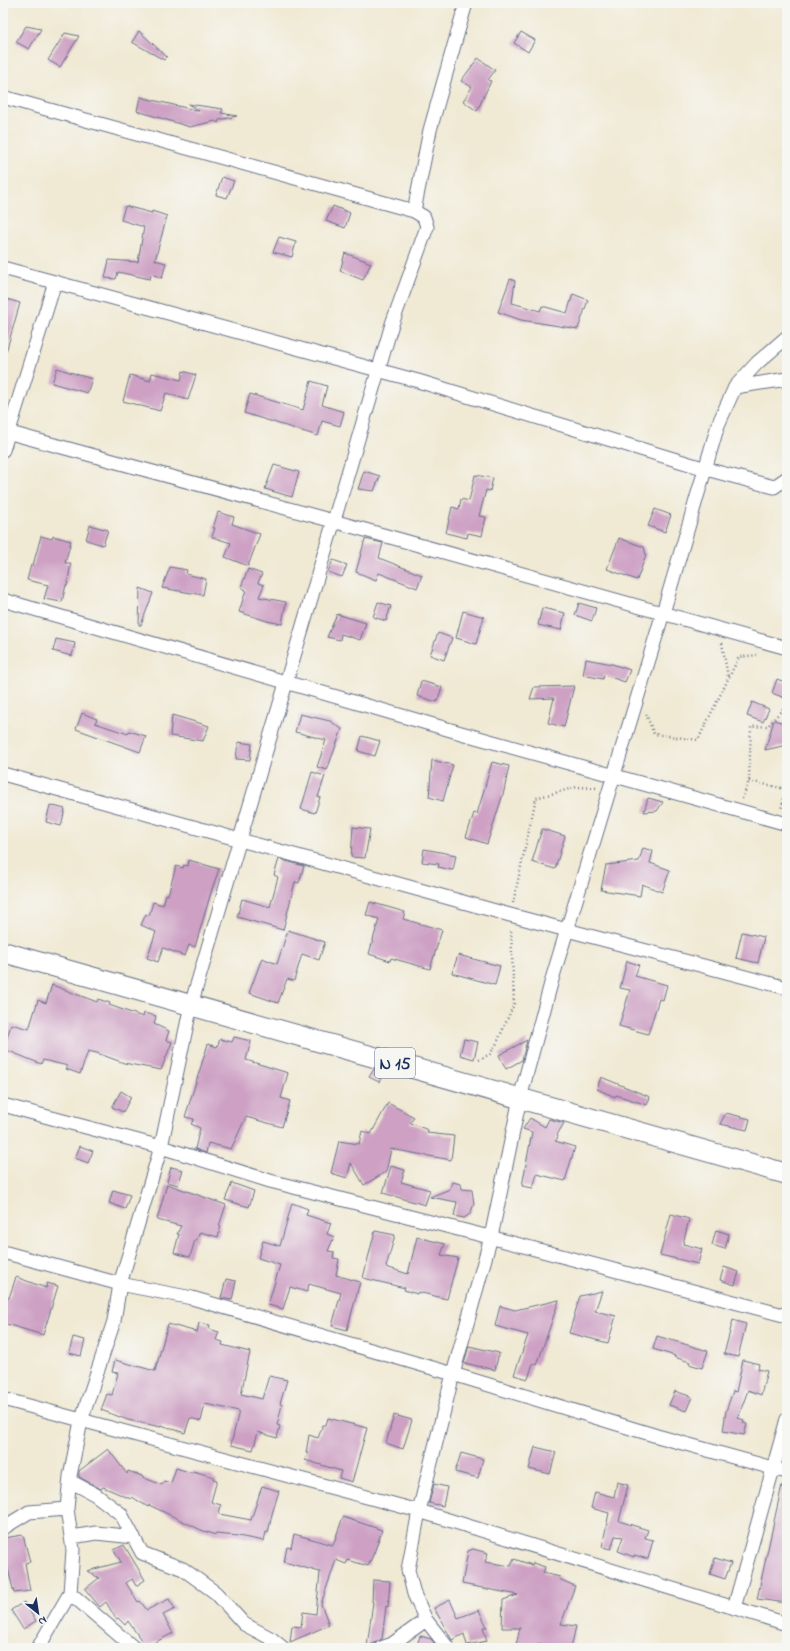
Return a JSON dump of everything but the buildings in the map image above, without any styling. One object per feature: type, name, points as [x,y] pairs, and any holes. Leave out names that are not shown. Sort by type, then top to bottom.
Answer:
[{"type":"main road","name":"N 15","points":[[3,952],[787,1174]]},
{"type":"street","points":[[414,211],[430,130],[466,3]]},
{"type":"street","points":[[3,97],[414,211],[424,217],[427,227],[392,324],[378,370],[191,1005],[161,1147],[120,1284],[114,1321],[81,1421],[70,1481],[68,1509],[73,1550],[70,1593],[38,1648]]},
{"type":"street","points":[[3,268],[378,370],[706,470],[774,487],[787,478]]},
{"type":"street","points":[[3,450],[5,431],[55,282]]},
{"type":"street","points":[[448,1648],[426,1620],[414,1594],[408,1570],[418,1511],[453,1374],[491,1237],[520,1098],[553,976],[664,613],[718,426],[735,387],[756,363],[787,337]]},
{"type":"street","points":[[735,387],[787,379]]},
{"type":"street","points":[[5,431],[334,521],[787,648]]},
{"type":"street","points":[[3,600],[286,682],[612,782],[737,810],[782,823]]},
{"type":"street","points":[[3,774],[510,915],[568,929],[787,988]]},
{"type":"street","points":[[3,1105],[161,1147],[270,1181],[491,1237],[787,1316]]},
{"type":"street","points":[[3,1252],[120,1284],[192,1298],[453,1374],[657,1436],[787,1472]]},
{"type":"street","points":[[3,1399],[418,1511],[787,1624]]},
{"type":"street","points":[[734,1608],[772,1468],[787,1419]]},
{"type":"street","points":[[70,1481],[96,1495],[121,1514],[142,1552],[183,1569],[216,1592],[244,1624],[283,1648]]},
{"type":"street","points":[[3,1528],[29,1512],[68,1509]]},
{"type":"street","points":[[72,1537],[96,1533],[134,1537]]},
{"type":"street","points":[[70,1593],[134,1648]]},
{"type":"street","points":[[382,1648],[392,1644],[426,1620]]},
{"type":"path","points":[[720,629],[728,678]]},
{"type":"path","points":[[645,711],[654,734],[698,740],[739,656],[760,654]]},
{"type":"path","points":[[737,810],[749,781],[751,727],[768,726],[787,704]]},
{"type":"path","points":[[782,823],[787,775]]},
{"type":"path","points":[[749,781],[786,789]]},
{"type":"path","points":[[480,1060],[490,1054],[496,1045],[514,1004],[510,915],[536,798],[577,786],[612,782]]}]
